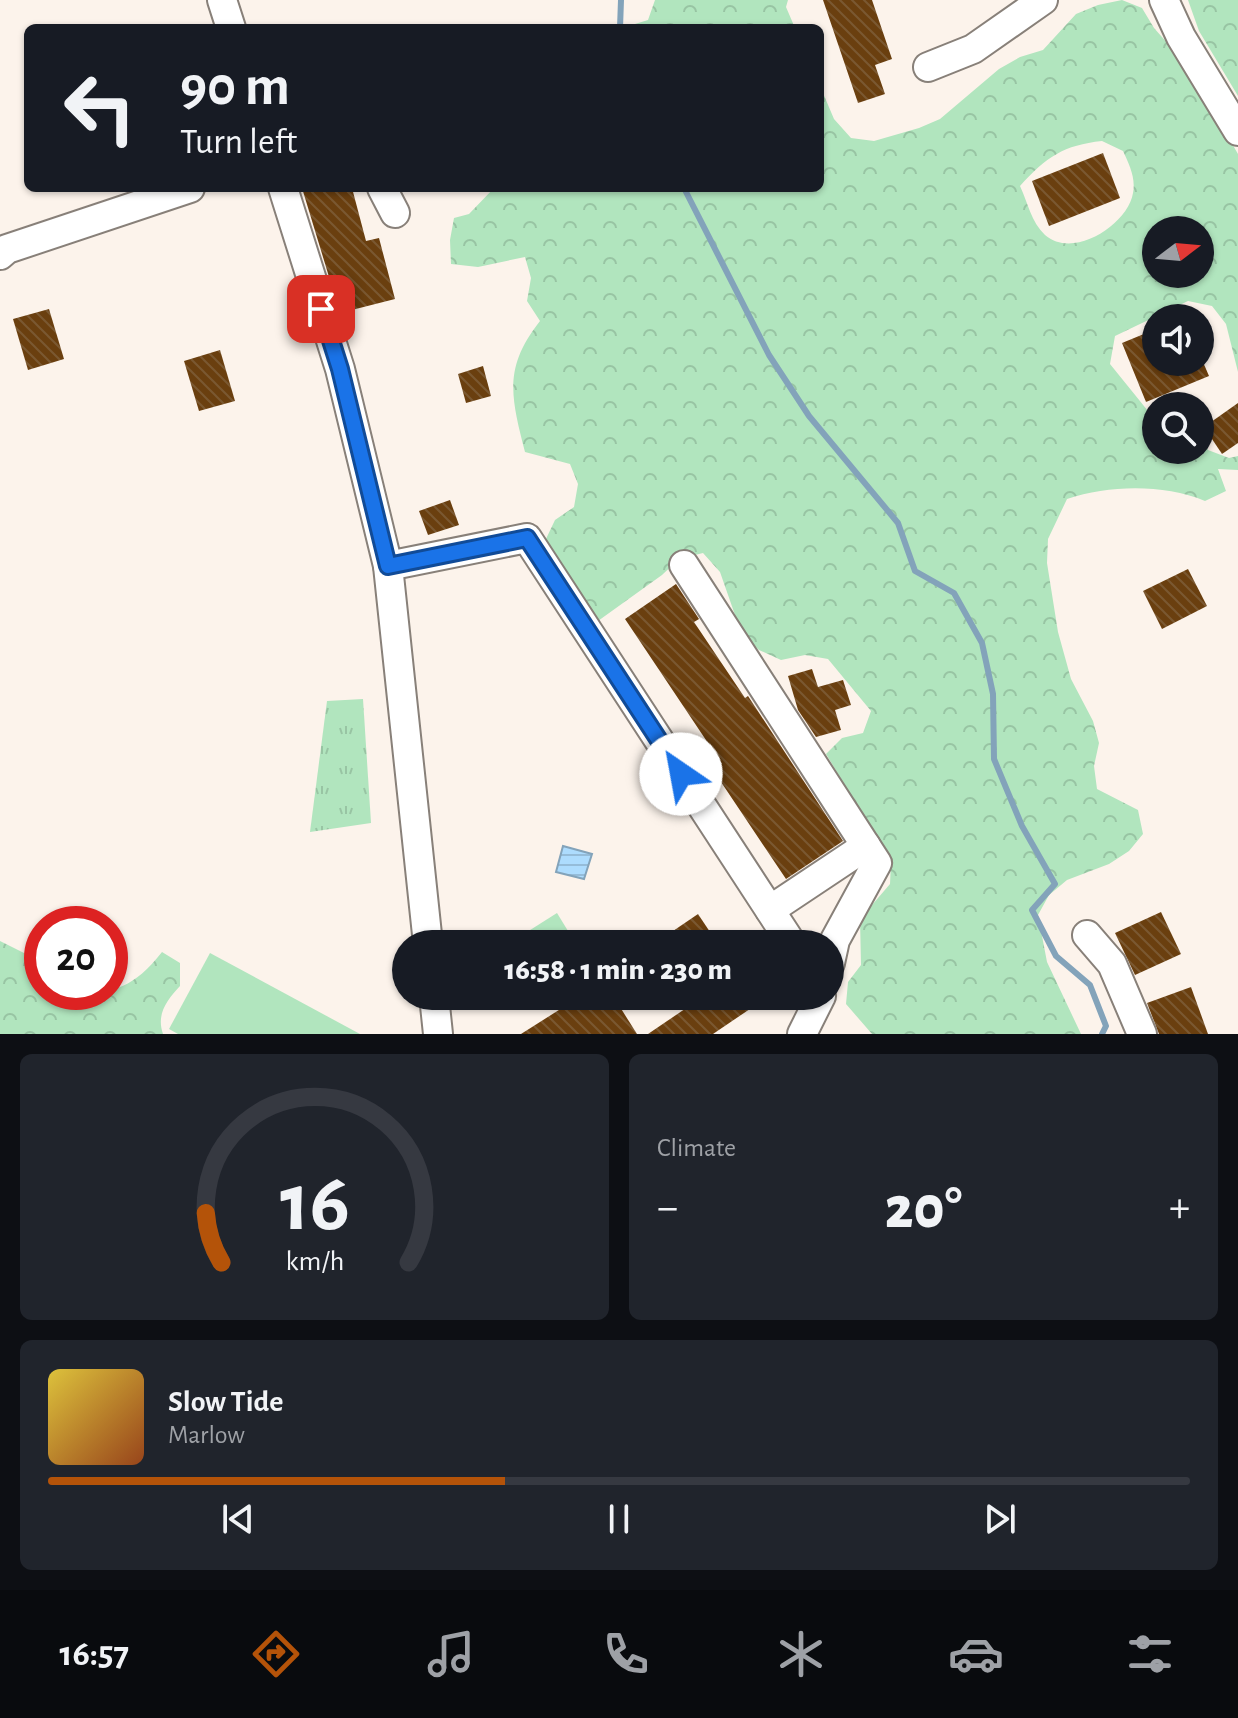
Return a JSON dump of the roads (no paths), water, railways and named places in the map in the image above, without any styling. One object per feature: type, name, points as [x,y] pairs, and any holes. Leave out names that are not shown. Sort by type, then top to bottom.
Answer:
[{"type":"lane","points":[[222,0],[230,24]]},
{"type":"lane","points":[[928,67],[973,49],[1043,0]]},
{"type":"lane","points":[[1164,0],[1181,37],[1238,131]]},
{"type":"lane","points":[[0,255],[7,249],[178,192]]},
{"type":"lane","points":[[284,192],[340,369],[388,566],[427,930]]},
{"type":"lane","points":[[384,192],[395,213]]},
{"type":"lane","points":[[388,566],[527,538],[783,930]]},
{"type":"lane","points":[[684,565],[877,863],[840,930]]},
{"type":"lane","points":[[770,910],[866,846]]},
{"type":"lane","points":[[1087,935],[1112,964],[1142,1034]]},
{"type":"lane","points":[[435,1010],[438,1034]]},
{"type":"lane","points":[[802,1034],[814,1010]]},
{"type":"water","points":[[563,846],[592,854],[584,879],[556,872]]},
{"type":"waterway","points":[[620,24],[621,0]]},
{"type":"waterway","points":[[686,192],[769,355],[809,416],[898,523],[915,571],[954,593],[982,643],[993,694],[994,759],[1022,826],[1055,884],[1032,910],[1056,956],[1090,985],[1106,1026],[1102,1034]]}]
